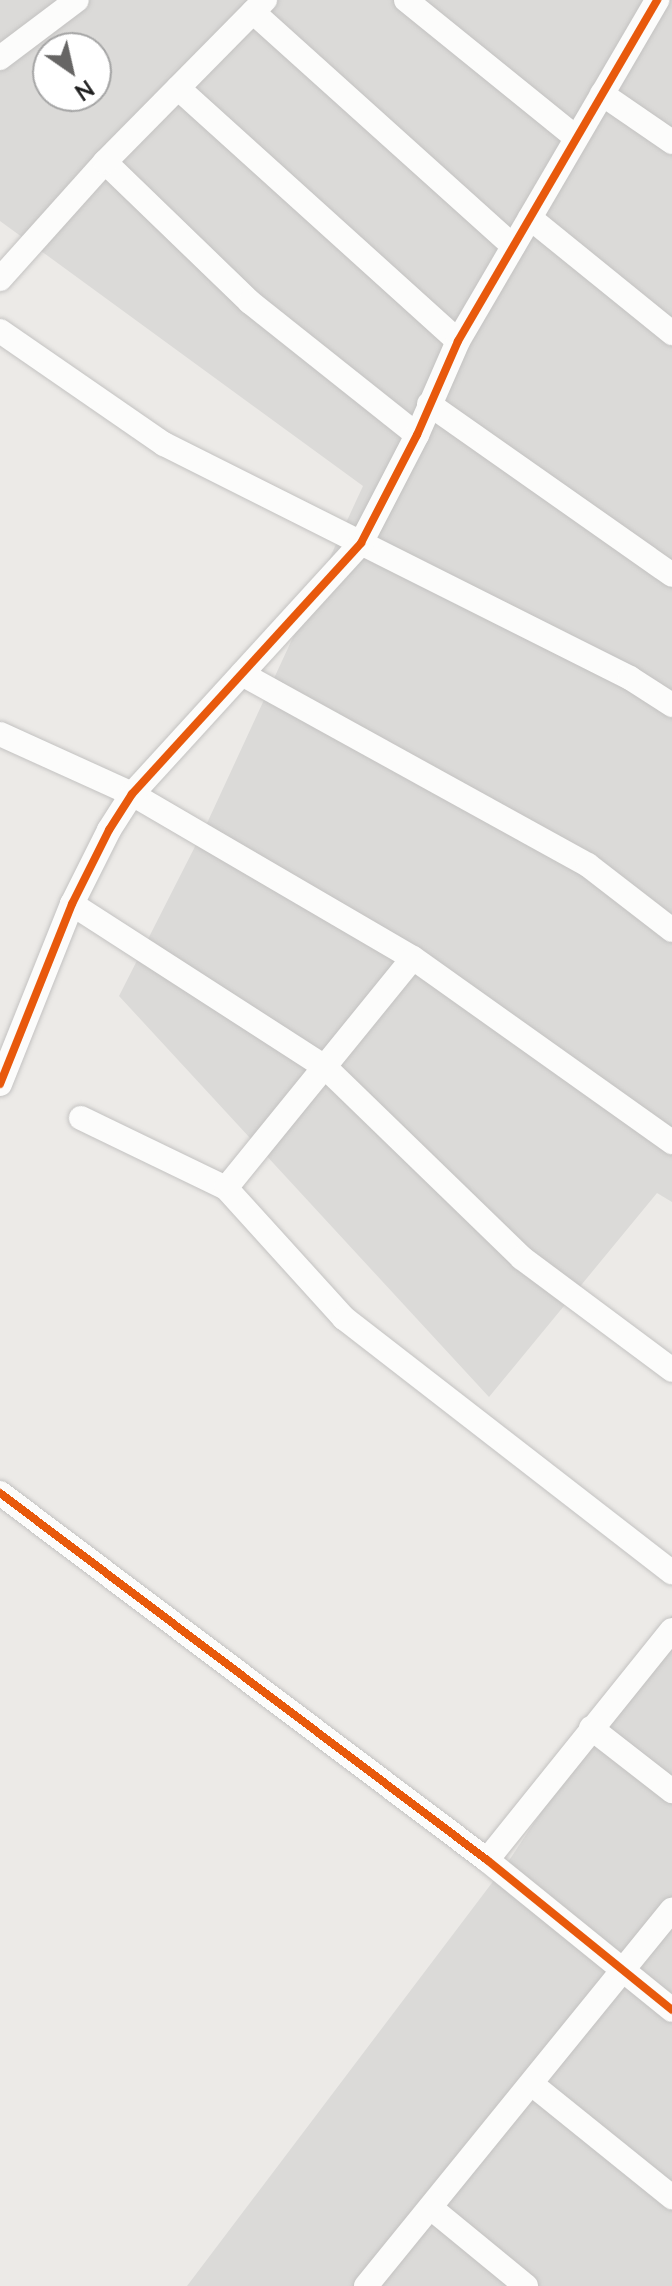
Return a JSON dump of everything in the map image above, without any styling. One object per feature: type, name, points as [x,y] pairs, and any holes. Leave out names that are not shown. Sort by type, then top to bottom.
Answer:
[{"type":"street","points":[[0,58],[77,0]]},
{"type":"street","points":[[406,0],[575,137]]},
{"type":"street","points":[[0,1084],[72,904],[132,794],[361,543],[417,435],[458,341],[657,0]]},
{"type":"street","points":[[0,279],[105,162],[259,6],[513,246]]},
{"type":"street","points":[[178,88],[458,341]]},
{"type":"street","points":[[602,94],[672,142]]},
{"type":"street","points":[[105,162],[250,302],[417,435]]},
{"type":"street","points":[[530,218],[672,333]]},
{"type":"street","points":[[0,331],[164,444],[630,678],[672,705]]},
{"type":"street","points":[[429,404],[672,575]]},
{"type":"street","points":[[242,674],[588,865],[672,930]]},
{"type":"street","points":[[0,734],[132,794],[413,958],[672,1142]]},
{"type":"street","points":[[72,904],[325,1067],[522,1258],[672,1370]]},
{"type":"street","points":[[226,1188],[413,958]]},
{"type":"street","points":[[81,1118],[226,1188],[344,1318],[672,1572]]},
{"type":"street","points":[[0,1493],[487,1860],[623,1975],[672,2010]]},
{"type":"street","points":[[487,1860],[672,1630]]},
{"type":"street","points":[[591,1728],[672,1791]]},
{"type":"street","points":[[366,2286],[623,1975],[672,1910]]},
{"type":"street","points":[[533,2085],[672,2197]]},
{"type":"street","points":[[431,2208],[526,2286]]},
{"type":"shaded area","points":[[0,0],[672,0],[672,1202],[657,1193],[489,1397],[119,996],[208,821],[363,486],[0,221]]},
{"type":"shaded area","points":[[672,1615],[672,2286],[187,2286],[510,1859]]},
{"type":"cycle path","points":[[0,1084],[72,904],[109,830],[132,794],[361,543],[417,435],[458,341],[657,0]]},
{"type":"cycle path","points":[[0,1493],[487,1860],[672,2010]]}]
